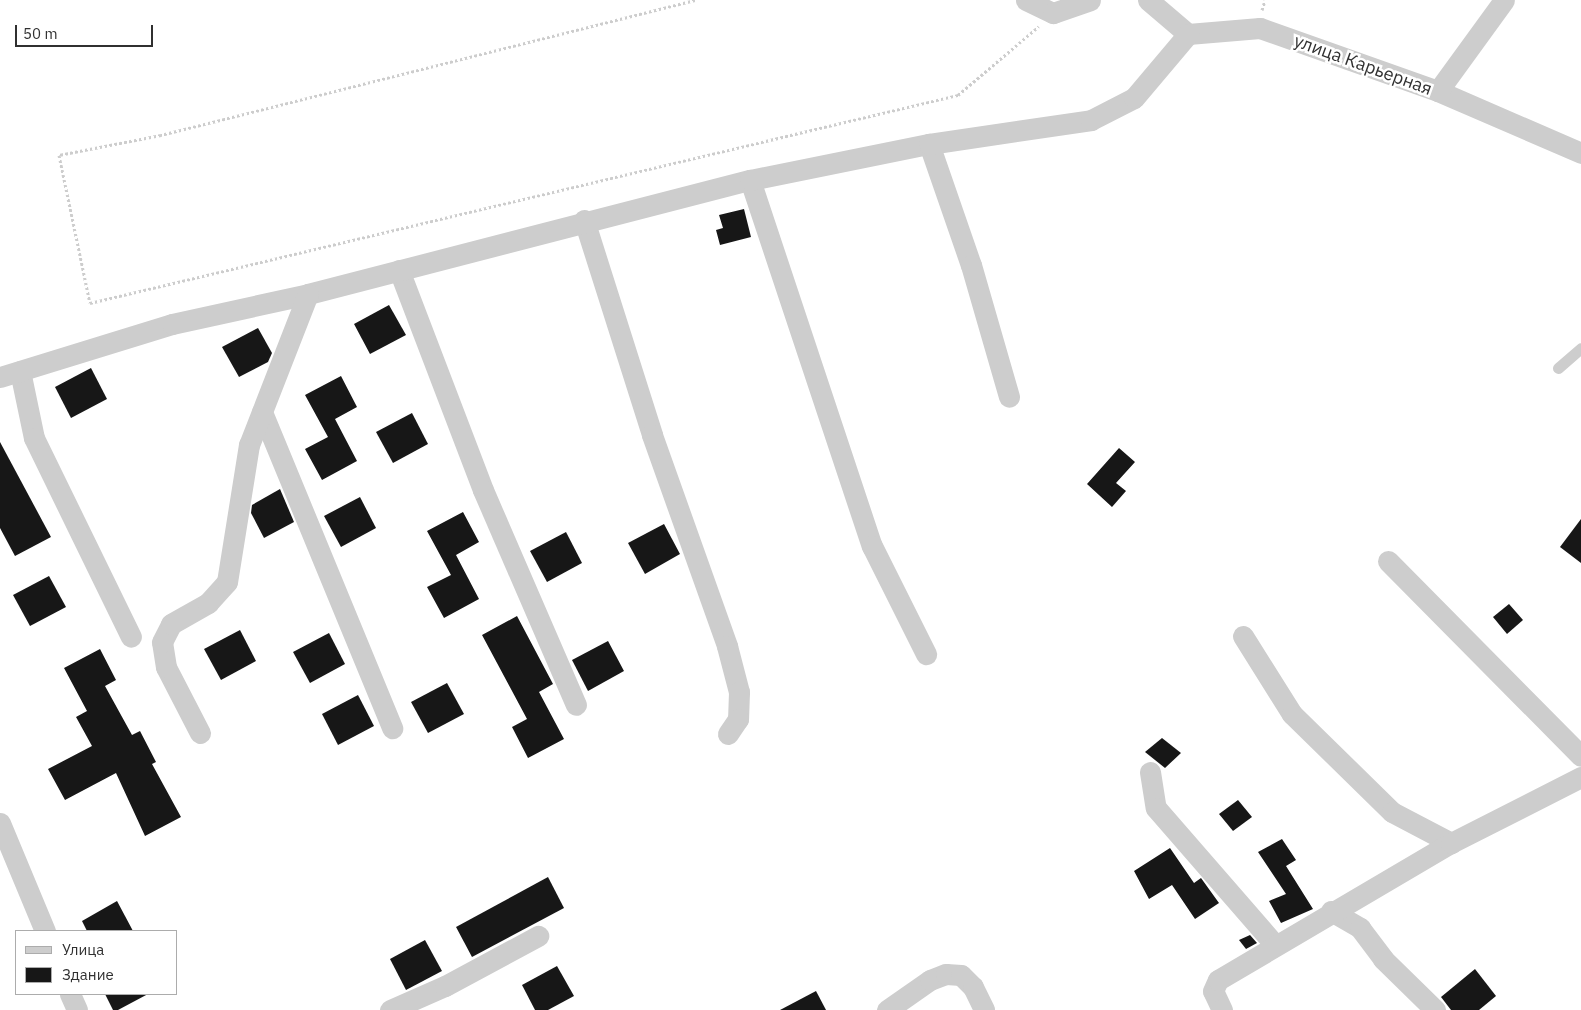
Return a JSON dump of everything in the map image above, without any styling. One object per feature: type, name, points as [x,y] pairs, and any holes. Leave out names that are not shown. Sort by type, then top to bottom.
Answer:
[{"type":"street","points":[[1026,0],[1052,13],[1088,0]]},
{"type":"street","points":[[0,376],[172,324],[308,294],[584,220],[750,180],[929,144],[1091,120],[1134,98],[1188,34],[1148,0]]},
{"type":"street","points":[[1438,91],[1504,0]]},
{"type":"street","name":"улица Карьерная","points":[[1188,34],[1260,28],[1438,91],[1581,153]]},
{"type":"street","points":[[929,144],[971,265],[1009,397]]},
{"type":"street","points":[[750,180],[872,546],[926,654]]},
{"type":"street","points":[[584,220],[652,435],[727,646],[740,692],[738,719],[728,734]]},
{"type":"street","points":[[399,270],[483,490],[576,705]]},
{"type":"street","points":[[200,733],[166,668],[162,642],[171,624],[208,603],[227,582],[249,445],[308,294]]},
{"type":"street","points":[[20,370],[34,438],[130,637]]},
{"type":"street","points":[[262,412],[392,728]]},
{"type":"street","points":[[1388,561],[1581,756]]},
{"type":"street","points":[[1243,636],[1292,714],[1392,812],[1451,843]]},
{"type":"street","points":[[1150,772],[1156,808],[1275,945]]},
{"type":"street","points":[[1222,1010],[1213,992],[1218,980],[1331,911],[1451,843],[1581,777]]},
{"type":"street","points":[[0,823],[45,930]]},
{"type":"street","points":[[1331,911],[1360,928],[1383,959],[1435,1010]]},
{"type":"street","points":[[390,1010],[445,986],[538,936]]},
{"type":"street","points":[[887,1010],[930,980],[946,974],[961,975],[973,988],[984,1010]]},
{"type":"street","points":[[70,995],[76,1010]]},
{"type":"lane","points":[[1558,368],[1581,348]]},
{"type":"path","points":[[695,0],[161,135],[59,155],[90,303],[958,95],[1052,13]]},
{"type":"building","points":[[744,209],[751,237],[720,245],[716,230],[723,228],[719,215]]},
{"type":"building","points":[[389,305],[406,335],[370,354],[354,324]]},
{"type":"building","points":[[258,328],[272,353],[268,362],[239,377],[222,347]]},
{"type":"building","points":[[91,368],[107,399],[71,418],[55,387]]},
{"type":"building","points":[[341,376],[357,407],[335,419],[357,461],[322,480],[305,449],[328,437],[305,395]]},
{"type":"building","points":[[412,413],[428,444],[393,463],[376,432]]},
{"type":"building","points":[[0,442],[51,537],[15,556],[0,528]]},
{"type":"building","points":[[1119,448],[1135,462],[1116,483],[1126,491],[1112,507],[1087,484]]},
{"type":"building","points":[[280,489],[294,522],[264,538],[251,513],[252,505]]},
{"type":"building","points":[[360,497],[376,528],[341,547],[324,516]]},
{"type":"building","points":[[463,512],[479,542],[456,555],[479,599],[444,618],[427,587],[451,575],[427,531]]},
{"type":"building","points":[[1581,519],[1581,563],[1560,547]]},
{"type":"building","points":[[664,524],[680,554],[645,574],[628,543]]},
{"type":"building","points":[[566,532],[582,563],[547,582],[530,551]]},
{"type":"building","points":[[49,576],[66,607],[30,626],[13,595]]},
{"type":"building","points":[[1509,604],[1523,620],[1507,634],[1493,617]]},
{"type":"building","points":[[517,616],[553,684],[539,692],[564,739],[528,758],[512,727],[527,719],[482,635]]},
{"type":"building","points":[[240,630],[256,661],[221,680],[204,649]]},
{"type":"building","points":[[329,633],[345,664],[310,683],[293,652]]},
{"type":"building","points":[[608,641],[624,671],[588,691],[572,660]]},
{"type":"building","points":[[100,649],[116,680],[105,686],[132,735],[140,731],[156,762],[152,764],[181,817],[145,836],[116,773],[65,800],[48,769],[92,746],[76,717],[87,711],[64,668]]},
{"type":"building","points":[[447,683],[464,714],[428,733],[411,702]]},
{"type":"building","points":[[358,695],[374,726],[338,745],[322,714]]},
{"type":"building","points":[[1162,738],[1181,753],[1165,768],[1145,752]]},
{"type":"building","points":[[1238,800],[1252,817],[1233,831],[1219,814]]},
{"type":"building","points":[[1282,839],[1296,860],[1286,866],[1313,909],[1281,923],[1269,901],[1286,894],[1258,852]]},
{"type":"building","points":[[1170,848],[1194,883],[1201,878],[1219,903],[1195,919],[1172,885],[1149,899],[1134,871]]},
{"type":"building","points":[[548,877],[564,908],[472,957],[456,927]]},
{"type":"building","points":[[117,901],[132,930],[86,930],[82,921]]},
{"type":"building","points":[[1250,935],[1257,943],[1246,949],[1239,940]]},
{"type":"building","points":[[425,940],[442,971],[406,990],[390,959]]},
{"type":"building","points":[[557,966],[574,996],[548,1010],[535,1010],[522,985]]},
{"type":"building","points":[[1475,969],[1496,996],[1479,1010],[1451,1010],[1441,997]]},
{"type":"building","points":[[816,991],[826,1010],[780,1010]]},
{"type":"building","points":[[106,995],[146,995],[118,1010],[113,1010]]}]
